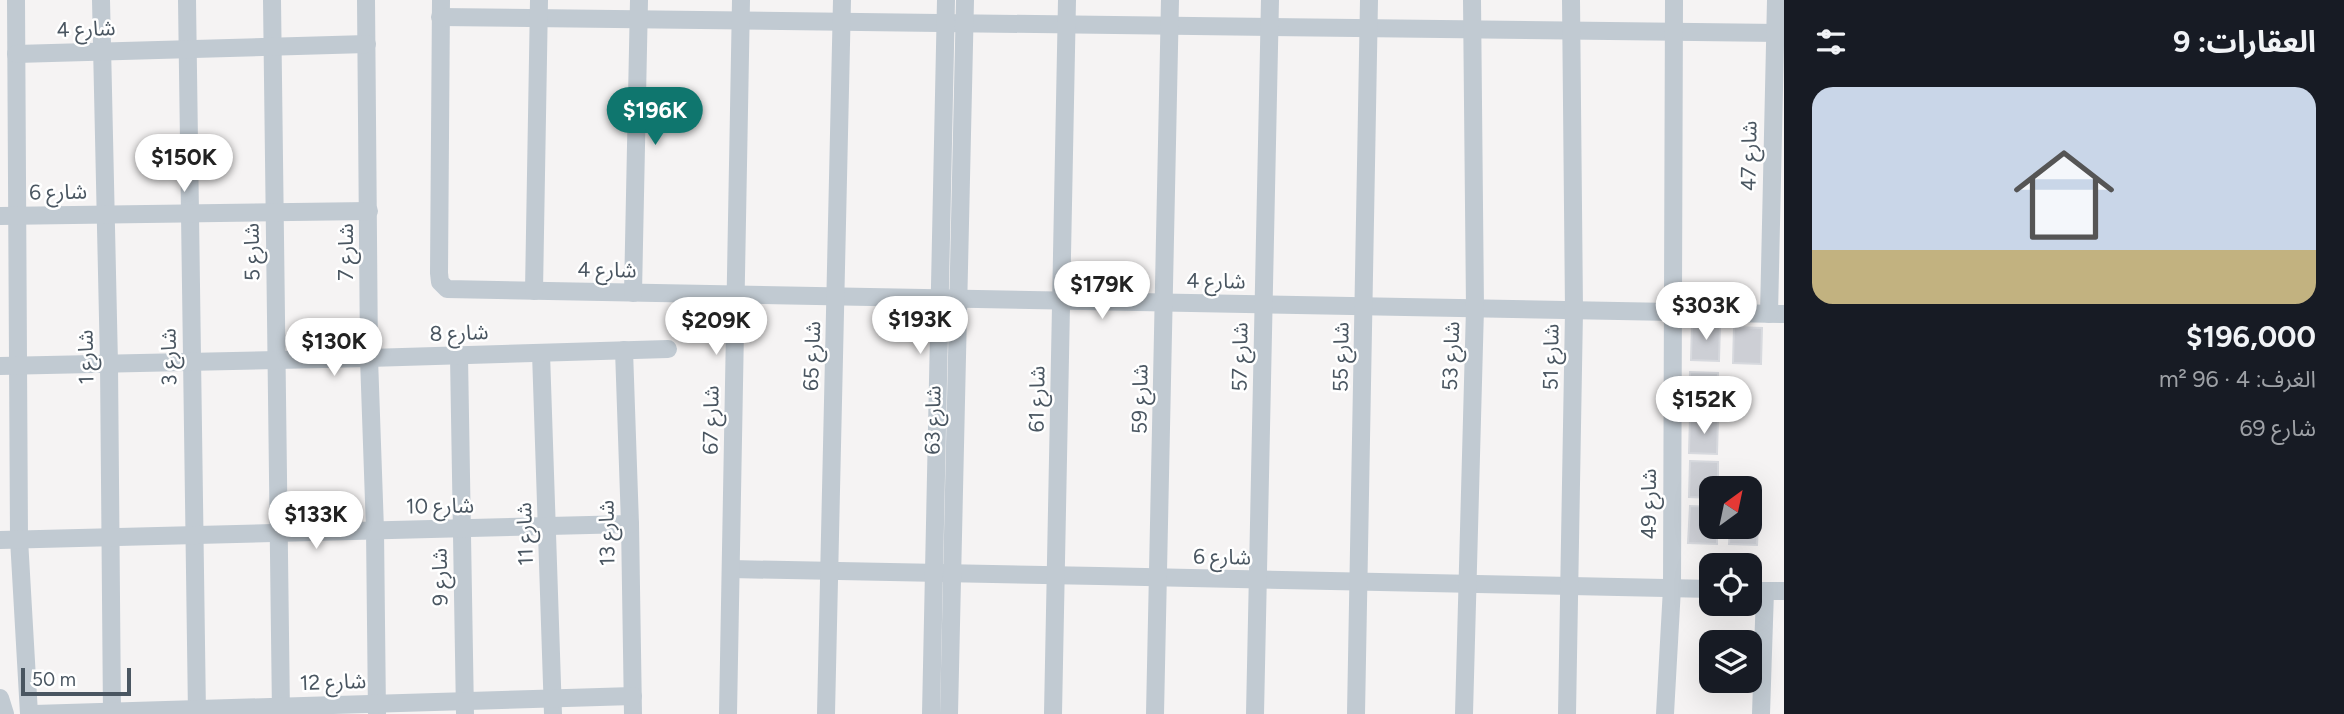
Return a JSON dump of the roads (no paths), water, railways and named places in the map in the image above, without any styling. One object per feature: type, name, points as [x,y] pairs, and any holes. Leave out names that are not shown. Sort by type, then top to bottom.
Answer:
[{"type":"street","points":[[16,0],[11,52],[9,216],[18,366],[19,539],[31,714]]},
{"type":"street","name":"شارع 1","points":[[101,0],[109,365],[112,713]]},
{"type":"street","name":"شارع 3","points":[[187,0],[197,712]]},
{"type":"street","name":"شارع 5","points":[[272,0],[281,710]]},
{"type":"street","name":"شارع 7","points":[[366,0],[369,358],[377,709]]},
{"type":"street","points":[[534,291],[539,0]]},
{"type":"street","points":[[633,293],[639,0]]},
{"type":"street","name":"شارع 67","points":[[728,714],[741,0]]},
{"type":"street","name":"شارع 65","points":[[826,714],[842,0]]},
{"type":"street","name":"شارع 63","points":[[946,0],[949,299]]},
{"type":"street","name":"شارع 63","points":[[931,714],[943,574],[949,299],[965,0]]},
{"type":"street","name":"شارع 61","points":[[1053,714],[1067,0]]},
{"type":"street","name":"شارع 59","points":[[1155,714],[1170,0]]},
{"type":"street","name":"شارع 57","points":[[1255,714],[1270,0]]},
{"type":"street","name":"شارع 55","points":[[1356,714],[1369,0]]},
{"type":"street","name":"شارع 53","points":[[1464,714],[1475,308],[1472,0]]},
{"type":"street","name":"شارع 51","points":[[1567,714],[1574,311],[1570,30],[1572,0]]},
{"type":"street","name":"شارع 49","points":[[1665,714],[1672,588],[1674,0]]},
{"type":"street","name":"شارع 47","points":[[1776,0],[1779,33],[1777,314]]},
{"type":"street","points":[[441,9],[539,19],[1779,33]]},
{"type":"street","name":"شارع 4","points":[[441,9],[440,282],[447,289],[1777,314]]},
{"type":"street","name":"شارع 4","points":[[11,52],[367,44]]},
{"type":"street","name":"شارع 6","points":[[9,216],[369,211]]},
{"type":"street","name":"شارع 8","points":[[0,366],[668,349]]},
{"type":"street","name":"شارع 13","points":[[624,350],[633,705]]},
{"type":"street","name":"شارع 11","points":[[541,353],[553,706]]},
{"type":"street","name":"شارع 9","points":[[459,356],[465,708]]},
{"type":"street","name":"شارع 10","points":[[0,540],[630,524]]},
{"type":"street","name":"شارع 6","points":[[732,569],[1699,589]]},
{"type":"street","name":"شارع 63","points":[[943,574],[949,714]]},
{"type":"street","points":[[1762,591],[1784,591]]},
{"type":"street","points":[[1759,616],[1761,714]]},
{"type":"street","points":[[0,698],[5,714]]},
{"type":"street","name":"شارع 12","points":[[31,714],[633,705]]}]
